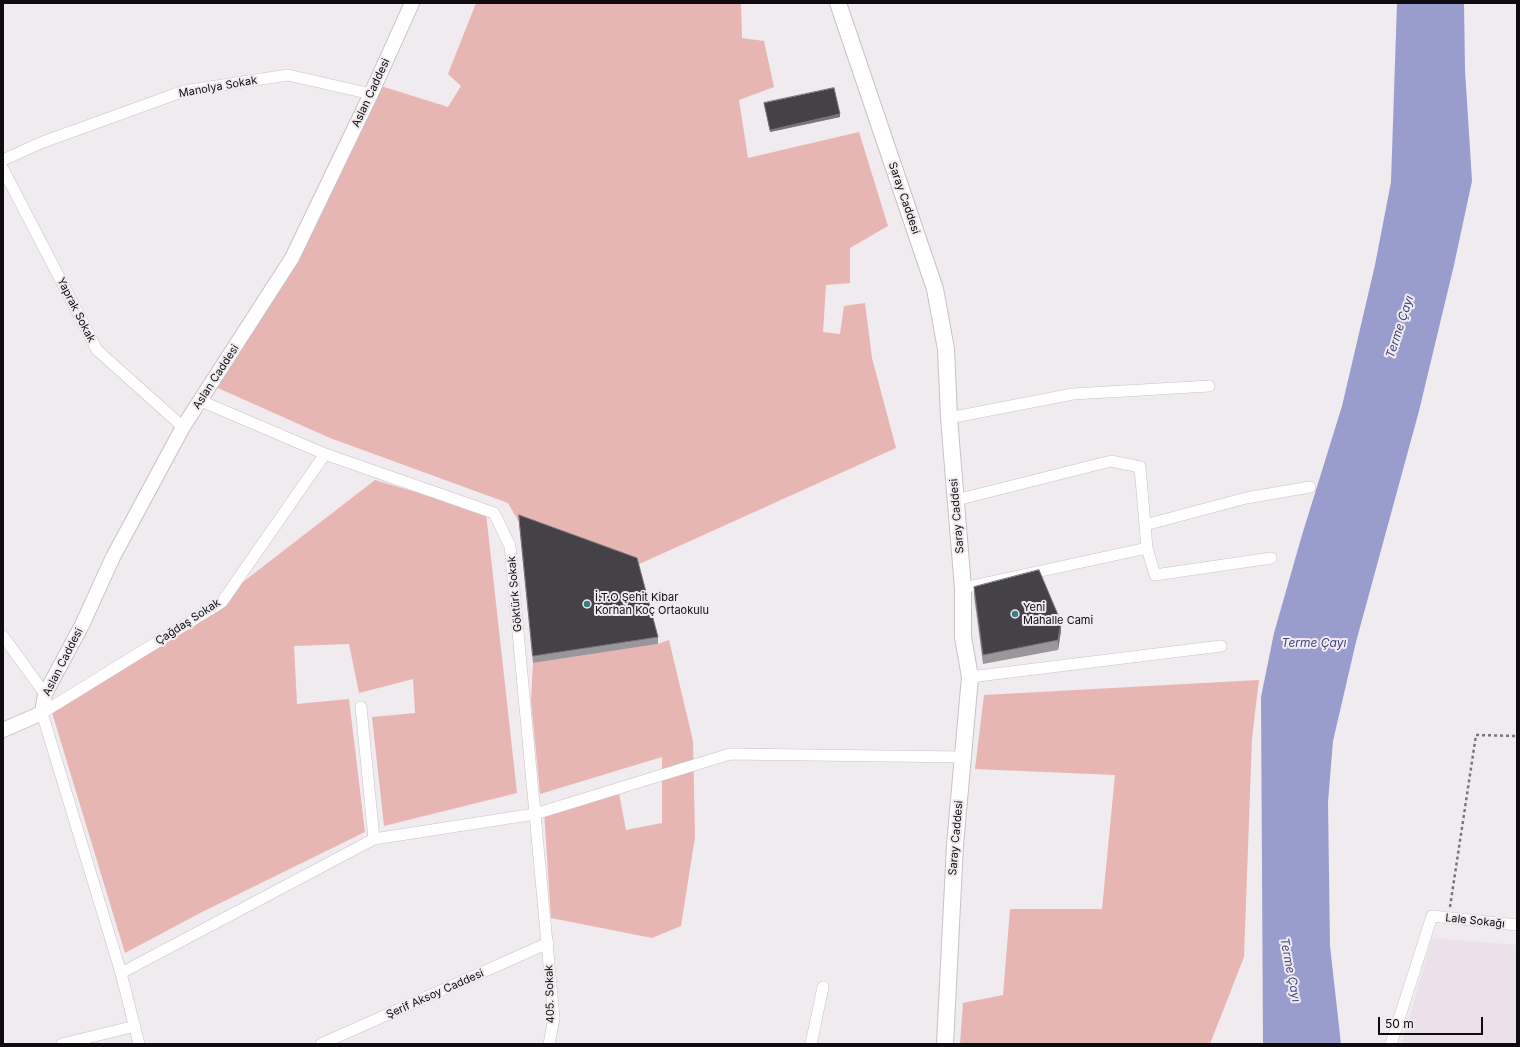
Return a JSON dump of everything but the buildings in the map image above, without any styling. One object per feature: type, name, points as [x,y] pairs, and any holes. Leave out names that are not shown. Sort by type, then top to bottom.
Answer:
[{"type":"main road","name":"Saray Caddesi","points":[[838,3],[935,289],[946,349],[949,418],[963,588],[963,638],[970,676],[955,845],[946,1044]]},
{"type":"street","name":"Aslan Caddesi","points":[[42,713],[45,694],[82,625],[113,557],[183,427],[292,258],[371,94],[412,3]]},
{"type":"street","name":"Manolya Sokak","points":[[3,160],[43,142],[184,91],[288,75],[371,94]]},
{"type":"street","name":"Yaprak Sokak","points":[[3,169],[97,350],[183,427]]},
{"type":"street","points":[[949,418],[1073,394],[1209,386]]},
{"type":"street","name":"Göktürk Sokak","points":[[201,401],[325,454],[494,513],[510,546],[548,943]]},
{"type":"street","name":"Çağdaş Sokak","points":[[42,713],[222,602],[325,454]]},
{"type":"street","points":[[956,500],[1112,462],[1140,467],[1147,548],[1155,575],[1271,558]]},
{"type":"street","points":[[1145,524],[1246,498],[1310,487]]},
{"type":"street","points":[[963,588],[1147,548]]},
{"type":"street","points":[[3,636],[45,694]]},
{"type":"street","points":[[970,676],[1221,646]]},
{"type":"street","points":[[361,707],[374,839]]},
{"type":"street","points":[[3,730],[42,713],[121,973],[140,1044]]},
{"type":"street","points":[[121,973],[374,839],[535,814],[730,754],[964,757]]},
{"type":"street","name":"Lale Sokağı","points":[[1391,1044],[1432,916],[1517,925]]},
{"type":"street","name":"Şerif Aksoy Caddesi","points":[[322,1044],[548,943]]},
{"type":"street","name":"405. Sokak","points":[[548,943],[554,1018],[549,1044]]},
{"type":"street","points":[[812,1044],[823,987]]},
{"type":"street","points":[[62,1044],[135,1026]]},
{"type":"path","points":[[1448,918],[1476,735],[1517,736]]},
{"type":"shaded area","points":[[476,3],[741,3],[742,38],[764,41],[774,87],[739,100],[748,158],[859,132],[888,226],[850,248],[850,283],[826,285],[823,332],[840,334],[844,306],[865,303],[872,358],[896,448],[637,565],[519,522],[508,503],[330,438],[211,385],[381,86],[448,107],[461,86],[448,74]]},
{"type":"shaded area","points":[[375,480],[486,513],[517,793],[384,826],[372,717],[415,713],[413,679],[359,693],[349,644],[294,646],[297,704],[349,699],[365,832],[200,913],[125,953],[50,706],[221,599]]},
{"type":"shaded area","points":[[669,640],[693,741],[695,837],[681,926],[652,938],[551,918],[544,811],[618,788],[626,830],[662,823],[662,757],[540,794],[531,700],[533,663],[658,644]]},
{"type":"shaded area","points":[[1259,680],[1252,738],[1244,957],[1210,1044],[960,1044],[963,1003],[1003,995],[1010,909],[1102,909],[1115,775],[975,769],[984,695]]},
{"type":"shaded area","points":[[1432,938],[1517,945],[1517,1044],[1402,1044]]},
{"type":"water","name":"Terme Çayı","points":[[1397,3],[1464,3],[1465,70],[1472,181],[1454,265],[1419,411],[1356,642],[1333,741],[1328,802],[1330,946],[1341,1044],[1263,1044],[1261,697],[1274,633],[1302,535],[1342,406],[1375,265],[1391,182]]},
{"type":"place","name":"İ.T.O Şehit Kibar Korhan Koç Ortaokulu","points":[[587,604]]},
{"type":"place","name":"Yeni Mahalle Cami","points":[[1015,614]]}]
